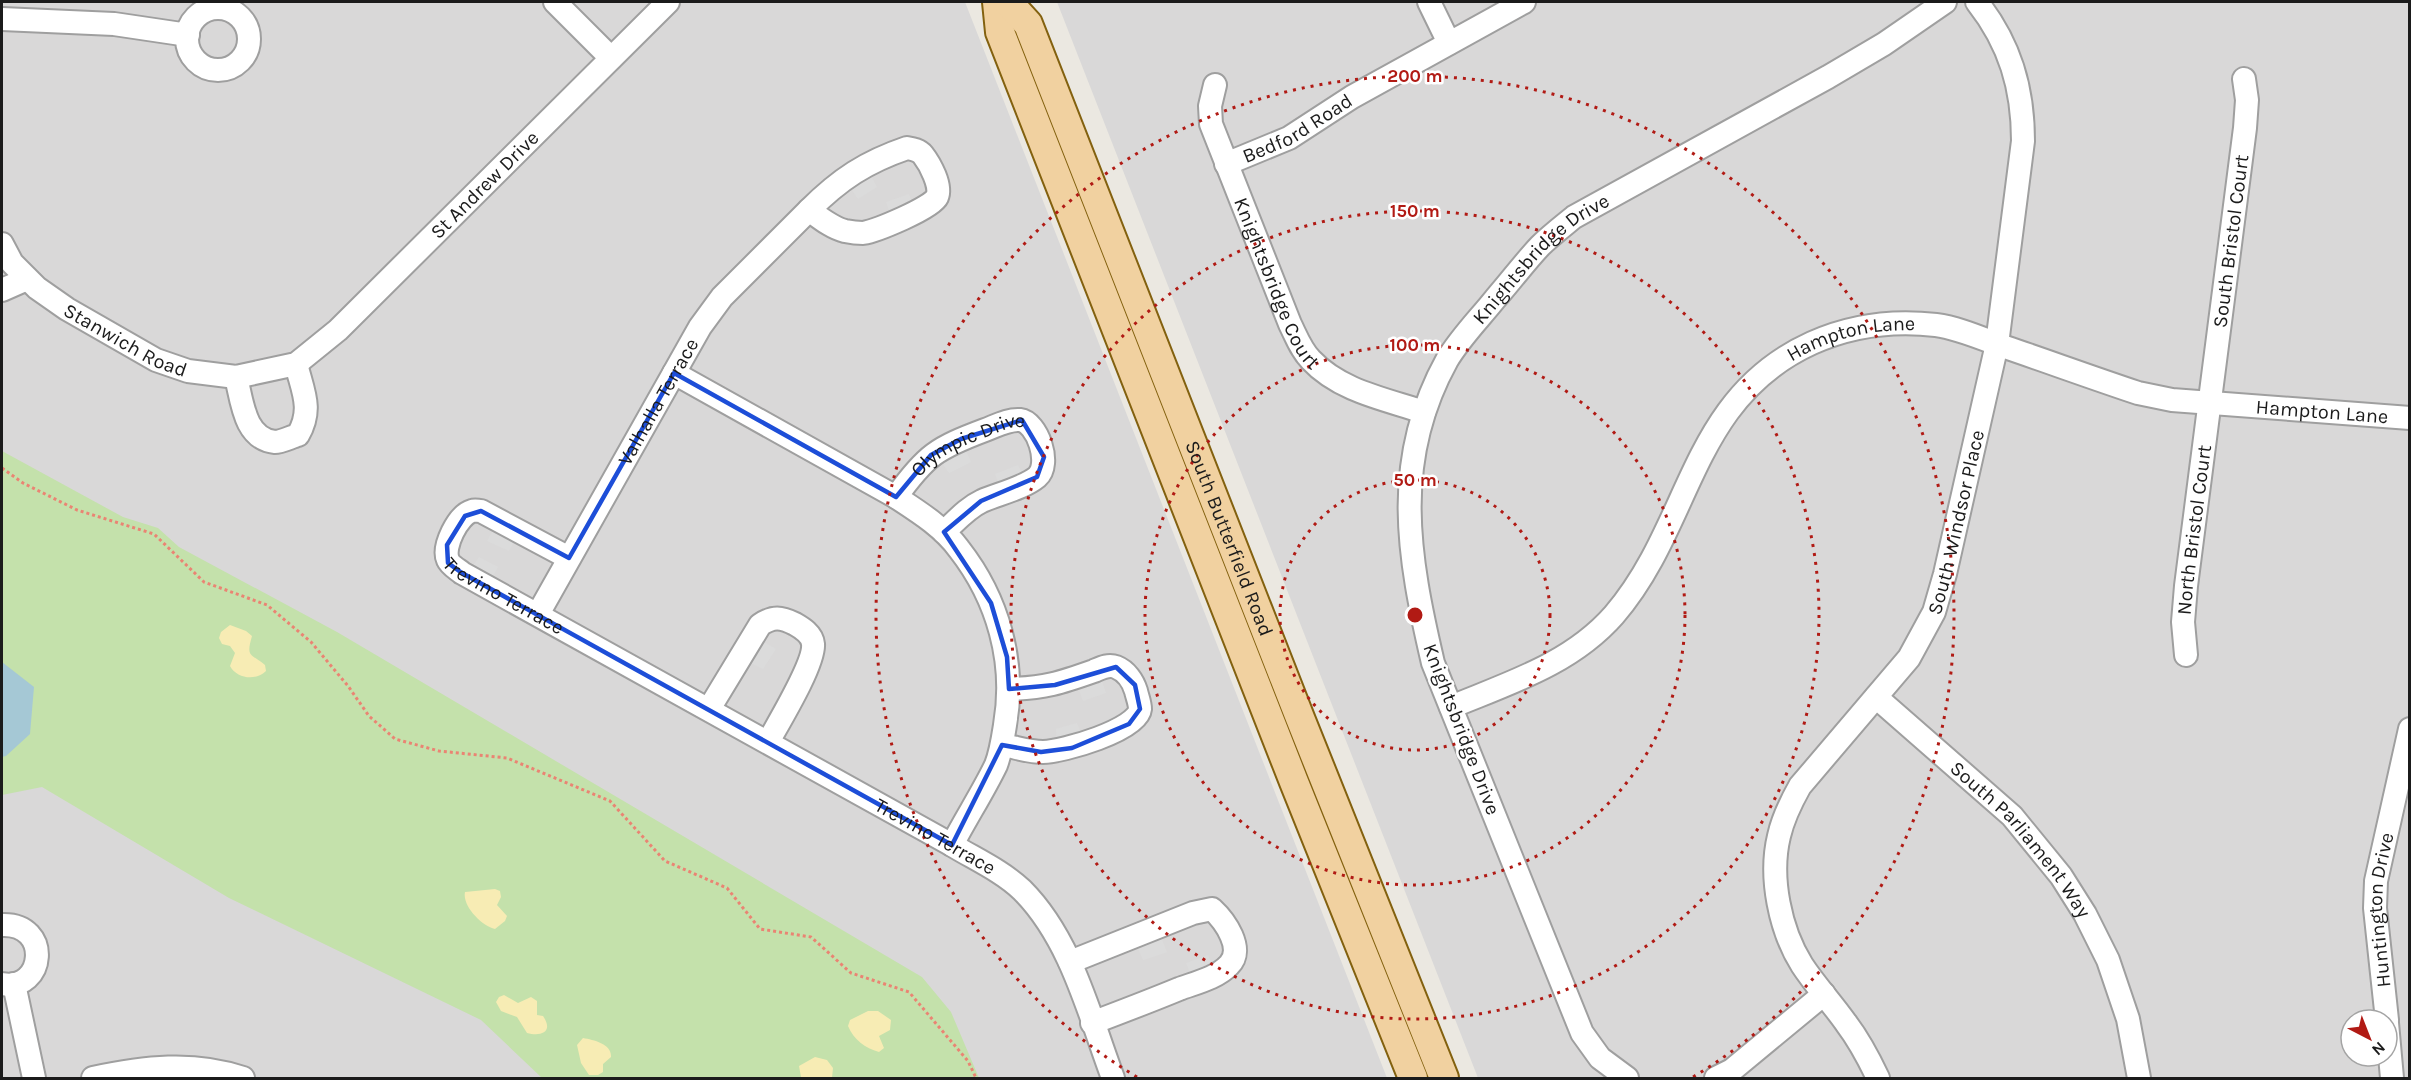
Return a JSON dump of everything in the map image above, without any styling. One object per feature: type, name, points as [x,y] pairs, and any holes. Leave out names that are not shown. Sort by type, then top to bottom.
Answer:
[{"type":"main road","name":"South Butterfield Road","points":[[997,2],[1000,32],[1294,782],[1413,1078]]},
{"type":"main road","name":"South Butterfield Road","points":[[1008,2],[1028,24],[1444,1078]]},
{"type":"street","points":[[555,2],[611,58]]},
{"type":"street","name":"St Andrew Drive","points":[[296,364],[338,330],[668,2]]},
{"type":"street","points":[[1429,2],[1449,43]]},
{"type":"street","name":"Bedford Road","points":[[1226,164],[1289,138],[1352,97],[1524,2]]},
{"type":"street","name":"Knightsbridge Drive","points":[[1627,1078],[1600,1058],[1582,1033],[1433,663],[1419,602],[1410,540],[1409,495],[1412,464],[1424,412],[1447,361],[1459,342],[1541,245],[1574,217],[1828,77],[1884,44],[1945,2]]},
{"type":"street","name":"South Windsor Place","points":[[1878,1078],[1848,1025],[1794,951],[1782,916],[1776,879],[1779,836],[1788,807],[1800,786],[1909,658],[1934,612],[1945,574],[1997,344],[2023,141],[2023,112],[2018,81],[2000,36],[1977,2]]},
{"type":"street","points":[[2,20],[114,24],[188,35]]},
{"type":"street","name":"South Bristol Court","points":[[2211,404],[2245,128],[2247,100],[2244,79]]},
{"type":"street","name":"Knightsbridge Court","points":[[1215,85],[1210,106],[1211,124],[1290,324],[1310,359],[1330,376],[1348,387],[1424,412]]},
{"type":"street","name":"Valhalla Terrace","points":[[538,614],[700,327],[722,297],[809,210],[831,188],[862,166],[907,148],[915,149],[923,155],[939,190],[938,197],[933,204],[897,221],[863,232],[844,231],[830,225],[809,210]]},
{"type":"street","name":"Stanwich Road","points":[[2,244],[12,263],[37,288],[67,309],[156,360],[188,371],[236,377],[296,364]]},
{"type":"street","points":[[2,290],[27,279]]},
{"type":"street","name":"Hampton Lane","points":[[1451,707],[1553,665],[1571,653],[1614,615],[1645,574],[1721,419],[1749,385],[1793,352],[1854,327],[1883,323],[1936,325],[2138,393],[2211,404],[2409,418]]},
{"type":"street","points":[[236,377],[247,421],[258,437],[276,442],[297,435],[306,420],[306,405],[296,364]]},
{"type":"street","name":"Olympic Drive","points":[[674,373],[923,514],[959,548],[983,584],[992,603],[1007,657],[1009,704],[1002,745],[996,764],[952,845]]},
{"type":"street","name":"North Bristol Court","points":[[2186,654],[2183,622],[2186,586],[2211,404]]},
{"type":"street","name":"Olympic Drive","points":[[896,497],[916,469],[931,455],[952,442],[1011,420],[1023,420],[1040,442],[1044,457],[1044,466],[1037,477],[981,501],[966,511],[944,532]]},
{"type":"street","name":"Trevino Terrace","points":[[569,558],[481,511],[472,511],[465,516],[454,530],[447,545],[446,554],[448,562],[462,573],[1000,873],[1020,889],[1044,915],[1057,935],[1070,962],[1113,1078]]},
{"type":"street","points":[[709,709],[760,625],[768,620],[779,618],[803,628],[811,638],[813,657],[768,742]]},
{"type":"street","points":[[1002,745],[1041,752],[1072,748],[1129,724],[1140,709],[1135,686],[1129,676],[1116,667],[1107,666],[1054,685],[1009,689]]},
{"type":"street","name":"South Parliament Way","points":[[1876,697],[2012,816],[2061,876],[2085,914],[2108,960],[2125,1011],[2139,1078]]},
{"type":"street","name":"Huntington Drive","points":[[2386,1008],[2376,908],[2376,881],[2409,729]]},
{"type":"street","points":[[1070,962],[1193,913],[1212,909],[1223,920],[1234,944],[1235,953],[1230,965],[1210,977],[1092,1023]]},
{"type":"street","points":[[2,925],[22,928],[35,942],[38,952],[33,971],[26,979],[8,984],[34,1078]]},
{"type":"street","points":[[1716,1078],[1732,1070],[1824,994]]},
{"type":"street","points":[[93,1078],[146,1068],[199,1068],[243,1078]]},
{"type":"path","points":[[2,468],[22,483],[77,510],[154,534],[204,582],[267,605],[311,642],[348,686],[369,716],[395,739],[439,751],[507,758],[610,801],[665,861],[727,888],[760,929],[811,937],[851,973],[909,992],[968,1061],[976,1078]]},
{"type":"highlighted area","points":[[674,373],[896,497],[931,455],[961,439],[1022,420],[1044,457],[1037,477],[981,501],[944,532],[991,603],[1007,657],[1009,689],[1055,685],[1116,667],[1135,685],[1140,709],[1129,724],[1072,748],[1041,752],[1002,745],[952,845],[462,573],[448,563],[447,545],[465,516],[481,511],[569,558]]},
{"type":"shaded area","points":[[2,2],[965,2],[1387,1078],[2,1078]]},
{"type":"shaded area","points":[[1057,2],[2409,2],[2409,1078],[1478,1078]]},
{"type":"shaded area","points":[[865,165],[877,187],[858,199],[844,179]]},
{"type":"shaded area","points":[[909,194],[915,212],[893,222],[886,202]]},
{"type":"shaded area","points":[[961,439],[971,462],[949,473],[935,453]]},
{"type":"shaded area","points":[[1018,465],[1026,482],[1002,493],[995,474]]},
{"type":"shaded area","points":[[499,520],[520,531],[509,551],[487,541]]},
{"type":"shaded area","points":[[479,557],[498,567],[487,587],[467,575]]},
{"type":"shaded area","points":[[753,636],[776,649],[763,669],[740,658]]},
{"type":"shaded area","points":[[1098,669],[1106,693],[1083,701],[1074,678]]},
{"type":"shaded area","points":[[1077,723],[1085,743],[1057,751],[1056,729]]},
{"type":"shaded area","points":[[1157,927],[1167,952],[1143,960],[1133,937]]},
{"type":"shaded area","points":[[1208,955],[1216,974],[1194,983],[1186,963]]},
{"type":"green space","points":[[2,451],[123,517],[158,528],[179,547],[337,632],[922,977],[951,1012],[979,1078],[542,1078],[481,1020],[229,898],[42,787],[2,795]]},
{"type":"sand","points":[[230,625],[252,636],[249,648],[251,654],[265,665],[266,671],[262,674],[252,677],[242,676],[230,666],[235,653],[230,646],[222,644],[219,638],[221,632]]},
{"type":"sand","points":[[495,889],[500,891],[501,897],[497,905],[507,916],[505,921],[495,929],[484,924],[474,915],[467,903],[465,892]]},
{"type":"sand","points":[[504,995],[518,1003],[531,997],[537,1001],[537,1015],[543,1016],[546,1021],[547,1026],[544,1032],[541,1034],[527,1033],[517,1017],[501,1011],[496,1002]]},
{"type":"sand","points":[[868,1011],[878,1011],[891,1020],[890,1030],[879,1036],[884,1048],[879,1052],[860,1043],[848,1026],[850,1020]]},
{"type":"sand","points":[[583,1038],[602,1043],[611,1053],[611,1057],[603,1064],[603,1072],[598,1075],[589,1075],[581,1063],[577,1045]]},
{"type":"sand","points":[[815,1057],[827,1060],[833,1068],[832,1078],[801,1077],[799,1066]]},
{"type":"water","points":[[2,662],[34,687],[30,734],[2,757]]}]
